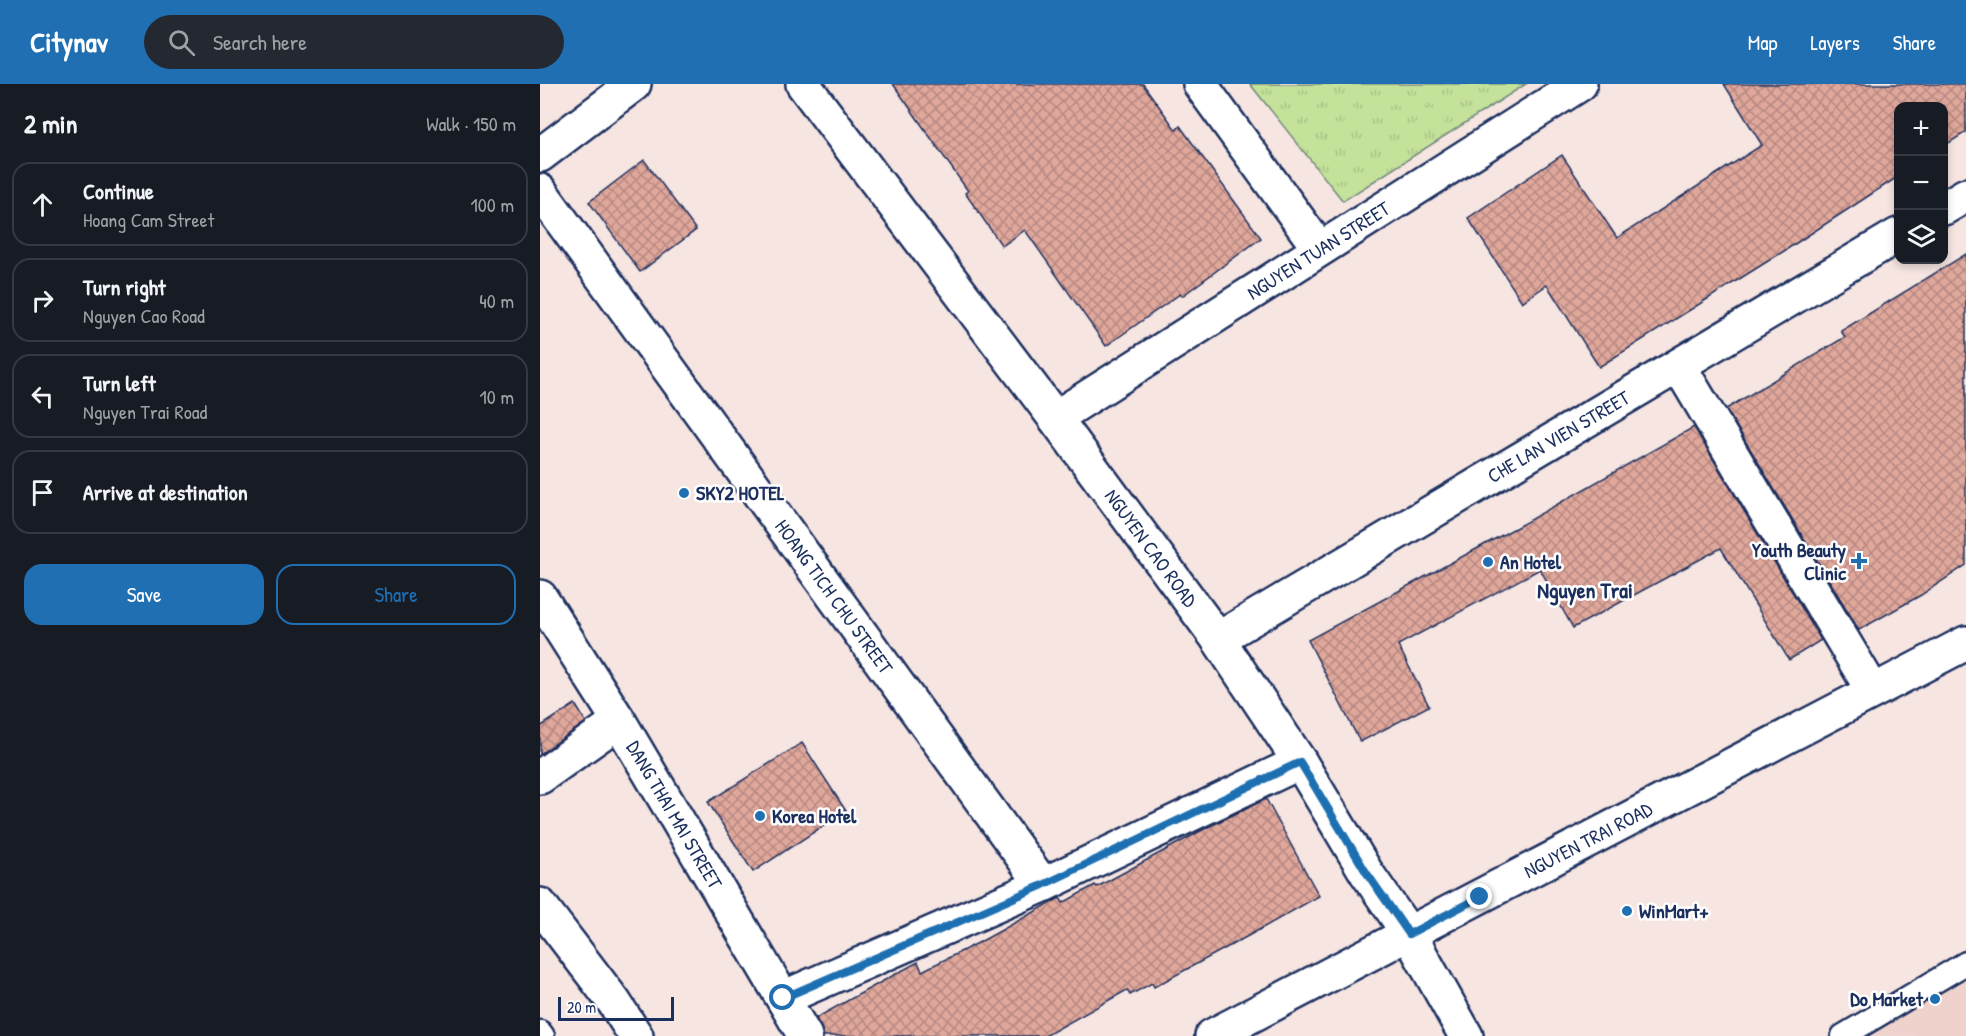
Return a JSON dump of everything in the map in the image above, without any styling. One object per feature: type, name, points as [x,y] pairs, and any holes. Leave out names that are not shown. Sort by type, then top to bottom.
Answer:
[{"type":"street","points":[[540,155],[634,84]]},
{"type":"street","name":"NGUYEN CAO ROAD","points":[[802,84],[1055,418],[1218,639],[1300,762],[1366,872],[1409,934],[1466,1036]]},
{"type":"street","points":[[1200,84],[1319,248]]},
{"type":"street","name":"NGUYEN TUAN STREET","points":[[1055,418],[1580,84]]},
{"type":"street","name":"HOANG TICH CHU STREET","points":[[540,190],[1043,885]]},
{"type":"street","points":[[1948,206],[1966,195]]},
{"type":"street","name":"CHE LAN VIEN STREET","points":[[1218,639],[1894,238]]},
{"type":"street","points":[[1679,366],[1873,692]]},
{"type":"street","name":"DANG THAI MAI STREET","points":[[540,597],[619,721],[805,1036]]},
{"type":"street","name":"NGUYEN TRAI ROAD","points":[[1212,1036],[1966,643]]},
{"type":"street","points":[[540,777],[619,721]]},
{"type":"street","points":[[783,998],[1043,885],[1300,762]]},
{"type":"street","points":[[546,925],[614,1002],[636,1036]]},
{"type":"lane","points":[[1843,1036],[1966,963]]},
{"type":"lane","points":[[540,1032],[543,1036]]},
{"type":"shaded area","name":"Do Market","points":[[1966,962],[1966,1036],[1843,1036]]},
{"type":"green space","points":[[1250,84],[1526,84],[1343,201]]},
{"type":"building","points":[[893,84],[1143,84],[1176,130],[1180,126],[1261,238],[1182,296],[1180,294],[1106,346],[1025,230],[1002,246],[965,193],[968,191]]},
{"type":"building","points":[[1724,84],[1966,84],[1966,132],[1948,143],[1948,102],[1894,102],[1894,179],[1599,367],[1547,285],[1522,302],[1468,218],[1562,155],[1617,238],[1762,145]]},
{"type":"building","points":[[644,160],[696,230],[640,272],[589,202]]},
{"type":"building","points":[[1966,254],[1966,565],[1921,595],[1859,630],[1726,409],[1845,337],[1841,331]]},
{"type":"building","points":[[1694,427],[1821,640],[1789,660],[1721,548],[1573,628],[1540,569],[1398,645],[1429,706],[1360,742],[1308,640],[1517,527]]},
{"type":"building","points":[[575,704],[586,722],[540,754],[540,727]]},
{"type":"building","points":[[802,743],[846,811],[753,872],[708,802]]},
{"type":"building","points":[[1266,799],[1319,896],[1154,987],[1152,983],[1130,995],[1127,990],[1045,1036],[824,1036],[816,1018],[918,962],[922,971],[1060,898],[1063,903],[1095,885],[1097,887],[1208,827]]},
{"type":"place","name":"SKY2 HOTEL","points":[[684,493]]},
{"type":"place","name":"Youth Beauty Clinic","points":[[1859,561]]},
{"type":"place","name":"An Hotel","points":[[1488,562]]},
{"type":"place","name":"Korea Hotel","points":[[760,816]]},
{"type":"place","name":"WinMart+","points":[[1627,911]]},
{"type":"place","name":"Do Market","points":[[1935,999]]},
{"type":"district","name":"Nguyen Trai","points":[[1585,590]]},
{"type":"route","points":[[783,998],[1043,885],[1300,762],[1366,872],[1409,934],[1480,897]]}]
